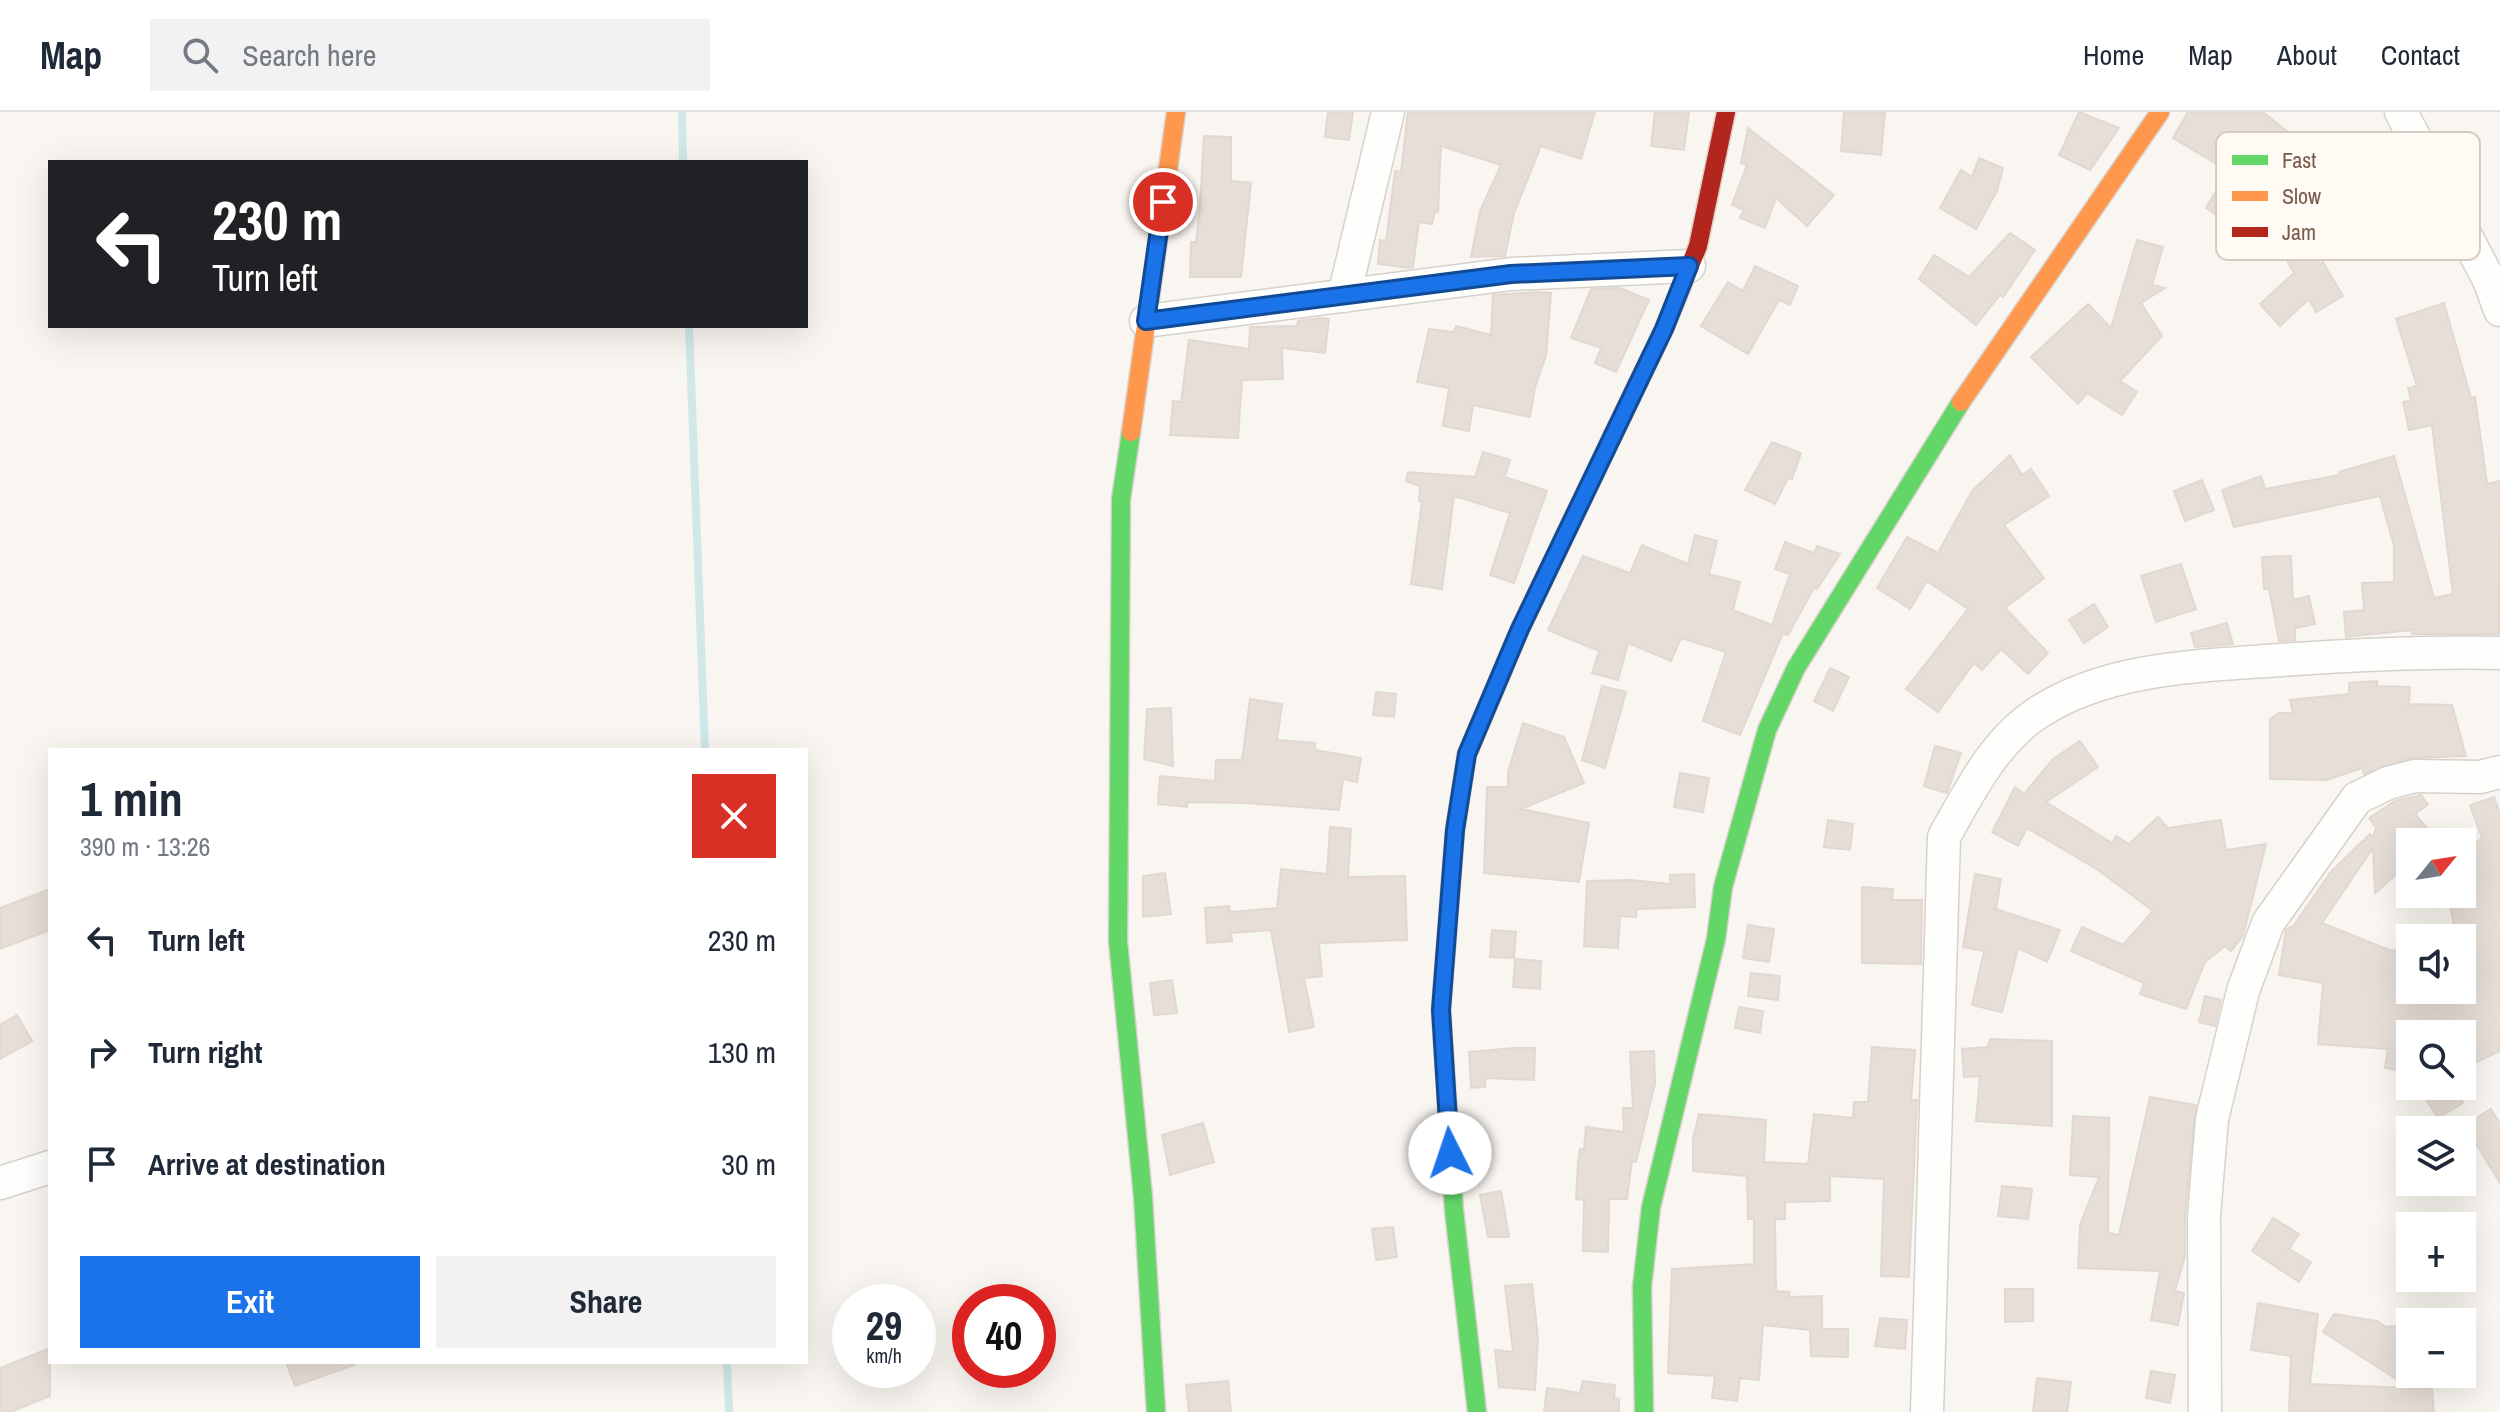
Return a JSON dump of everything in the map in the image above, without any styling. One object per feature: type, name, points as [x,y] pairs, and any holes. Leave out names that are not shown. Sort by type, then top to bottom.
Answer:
[{"type":"street","points":[[1156,1412],[1143,1197],[1118,941],[1121,499],[1176,112]]},
{"type":"street","points":[[1344,296],[1388,112]]},
{"type":"street","points":[[1477,1412],[1454,1210],[1441,1010],[1455,830],[1467,754],[1520,629],[1664,329],[1698,246],[1726,112]]},
{"type":"street","points":[[1644,1412],[1642,1287],[1651,1207],[1716,939],[1723,887],[1767,730],[1796,668],[1863,564],[1927,452],[2160,112]]},
{"type":"street","points":[[2401,112],[2411,132]]},
{"type":"street","points":[[2479,260],[2500,310]]},
{"type":"street","points":[[1146,321],[1511,274],[1689,266]]},
{"type":"street","points":[[1927,1412],[1944,837],[1993,757],[2038,712],[2086,689],[2148,672],[2409,651],[2500,653]]},
{"type":"street","points":[[2205,1412],[2204,1216],[2212,1119],[2243,991],[2268,923],[2357,798],[2388,783],[2415,776],[2480,777],[2500,772]]},
{"type":"street","points":[[0,1183],[48,1168]]},
{"type":"building","points":[[1328,112],[1353,112],[1349,140],[1325,137]]},
{"type":"building","points":[[1408,112],[1595,112],[1581,159],[1541,146],[1514,213],[1505,256],[1471,257],[1480,211],[1501,165],[1441,146],[1438,212],[1435,211],[1432,224],[1419,222],[1413,267],[1409,268],[1378,264],[1380,240],[1386,241],[1395,171],[1401,172]]},
{"type":"building","points":[[1655,112],[1689,112],[1684,150],[1651,146]]},
{"type":"building","points":[[1844,112],[1885,112],[1881,155],[1841,151]]},
{"type":"building","points":[[2079,112],[2119,128],[2090,170],[2059,155]]},
{"type":"building","points":[[2188,112],[2263,112],[2288,132],[2216,132],[2216,164],[2173,138]]},
{"type":"building","points":[[1748,128],[1834,195],[1807,226],[1776,198],[1765,228],[1740,218],[1744,210],[1732,205],[1747,165],[1741,163]]},
{"type":"building","points":[[1204,136],[1231,137],[1231,181],[1251,183],[1241,277],[1190,277],[1191,242],[1196,242],[1200,206]]},
{"type":"building","points":[[1979,158],[2003,168],[1997,191],[1976,229],[1940,208],[1961,170],[1972,177]]},
{"type":"building","points":[[2216,191],[2216,214],[2206,208]]},
{"type":"building","points":[[2010,233],[2035,250],[2003,297],[2000,295],[1976,325],[1919,279],[1934,255],[1969,277]]},
{"type":"building","points":[[2137,240],[2163,247],[2152,285],[2165,288],[2141,303],[2162,336],[2120,381],[2137,392],[2122,415],[2087,393],[2078,404],[2031,357],[2088,304],[2111,328]]},
{"type":"building","points":[[2287,260],[2322,260],[2343,296],[2316,312],[2309,299],[2280,326],[2260,304],[2294,273]]},
{"type":"building","points":[[1755,266],[1798,286],[1790,305],[1779,300],[1748,354],[1701,326],[1728,282],[1743,291]]},
{"type":"building","points":[[1620,288],[1649,300],[1616,372],[1595,363],[1601,348],[1571,338],[1591,289]]},
{"type":"building","points":[[1551,293],[1546,356],[1535,387],[1530,417],[1473,405],[1469,431],[1443,426],[1449,388],[1417,382],[1429,329],[1454,332],[1456,326],[1491,335],[1493,295]]},
{"type":"building","points":[[2444,303],[2471,398],[2475,397],[2487,484],[2500,481],[2499,634],[2412,634],[2412,630],[2346,637],[2344,612],[2364,610],[2362,583],[2394,582],[2394,546],[2380,496],[2234,527],[2222,490],[2261,476],[2265,489],[2340,475],[2339,472],[2394,456],[2434,598],[2453,594],[2432,425],[2409,430],[2403,402],[2411,400],[2408,388],[2417,386],[2396,319]]},
{"type":"building","points":[[1329,319],[1325,353],[1282,348],[1283,379],[1242,380],[1238,438],[1170,435],[1173,401],[1181,402],[1189,340],[1249,349],[1250,327],[1297,326],[1298,321]]},
{"type":"building","points":[[1772,442],[1801,453],[1792,479],[1788,478],[1775,504],[1745,490]]},
{"type":"building","points":[[1483,452],[1510,460],[1505,477],[1547,491],[1514,583],[1490,575],[1510,513],[1454,496],[1442,589],[1411,584],[1422,501],[1419,501],[1420,486],[1406,481],[1408,472],[1475,477]]},
{"type":"building","points":[[2010,455],[2022,475],[2031,469],[2049,496],[2004,525],[2044,578],[2005,608],[2048,653],[2028,674],[2001,649],[1982,670],[1974,663],[1938,712],[1906,689],[1968,609],[1927,581],[1910,609],[1877,588],[1907,537],[1938,553],[1972,491]]},
{"type":"building","points":[[2202,480],[2214,510],[2185,521],[2174,491]]},
{"type":"building","points":[[1695,535],[1717,541],[1709,574],[1740,582],[1733,610],[1772,625],[1790,574],[1775,569],[1785,542],[1814,553],[1817,546],[1840,554],[1817,589],[1814,588],[1788,635],[1783,633],[1740,735],[1703,721],[1726,652],[1681,638],[1671,661],[1628,643],[1618,680],[1592,673],[1599,651],[1548,630],[1583,556],[1630,573],[1642,545],[1688,564]]},
{"type":"building","points":[[2291,556],[2293,600],[2309,596],[2315,624],[2295,628],[2295,640],[2279,641],[2269,589],[2264,589],[2262,557]]},
{"type":"building","points":[[2181,564],[2196,609],[2156,622],[2141,576]]},
{"type":"building","points":[[2094,604],[2108,627],[2084,643],[2069,620]]},
{"type":"building","points":[[2227,623],[2233,644],[2195,647],[2191,633]]},
{"type":"building","points":[[1830,668],[1849,677],[1833,711],[1814,701]]},
{"type":"building","points":[[2377,681],[2377,686],[2410,687],[2409,704],[2452,705],[2466,756],[2410,758],[2364,774],[2362,768],[2327,780],[2270,779],[2270,719],[2279,713],[2293,713],[2290,700],[2349,694],[2349,683]]},
{"type":"building","points":[[1602,686],[1626,692],[1605,768],[1582,760]]},
{"type":"building","points":[[1376,692],[1396,694],[1394,717],[1373,715]]},
{"type":"building","points":[[1250,699],[1282,704],[1277,740],[1315,743],[1315,750],[1361,758],[1357,782],[1343,779],[1339,810],[1247,803],[1187,802],[1187,807],[1158,804],[1160,776],[1215,781],[1216,760],[1242,760]]},
{"type":"building","points":[[1171,708],[1173,766],[1144,759],[1147,709]]},
{"type":"building","points":[[1523,723],[1564,737],[1584,783],[1521,809],[1589,823],[1579,882],[1484,873],[1487,787],[1508,787],[1508,772]]},
{"type":"building","points":[[2080,741],[2098,767],[2046,802],[2112,843],[2116,836],[2129,844],[2158,817],[2168,828],[2221,820],[2226,850],[2266,844],[2243,936],[2231,951],[2225,946],[2205,962],[2186,1009],[2140,994],[2144,983],[2071,951],[2082,927],[2123,945],[2153,911],[2098,870],[2027,828],[2018,846],[1992,832],[2015,787],[2024,794],[2053,759]]},
{"type":"building","points":[[1935,746],[1961,753],[1947,793],[1924,786]]},
{"type":"building","points":[[1680,773],[1709,778],[1703,812],[1674,807]]},
{"type":"building","points":[[2421,795],[2428,804],[2415,814],[2427,828],[2396,828],[2396,874],[2375,893],[2373,848],[2322,923],[2396,951],[2396,1004],[2476,1004],[2476,924],[2454,924],[2451,908],[2476,908],[2476,842],[2482,838],[2470,805],[2494,797],[2500,814],[2500,1051],[2476,1062],[2476,1020],[2396,1020],[2396,1070],[2385,1068],[2388,1049],[2318,1044],[2323,983],[2279,975],[2286,930],[2294,925],[2330,873],[2370,834],[2373,837],[2376,828],[2369,818],[2395,801]]},
{"type":"building","points":[[1828,820],[1853,824],[1850,850],[1824,847]]},
{"type":"building","points":[[1330,827],[1351,829],[1348,877],[1405,876],[1407,940],[1319,943],[1322,976],[1304,978],[1314,1027],[1289,1032],[1271,930],[1231,933],[1232,941],[1207,943],[1205,908],[1229,906],[1230,912],[1277,908],[1281,869],[1327,874]]},
{"type":"building","points":[[1165,873],[1171,914],[1143,917],[1143,876]]},
{"type":"building","points":[[1694,874],[1695,907],[1637,909],[1636,917],[1620,916],[1618,948],[1584,946],[1587,881],[1631,880],[1670,884],[1670,875]]},
{"type":"building","points":[[1975,874],[2001,879],[1996,909],[2060,930],[2047,962],[2018,948],[2002,1012],[1972,1005],[1984,951],[1963,947]]},
{"type":"building","points":[[1862,887],[1893,889],[1892,900],[1922,900],[1921,964],[1862,963]]},
{"type":"building","points":[[48,890],[48,931],[0,949],[0,908]]},
{"type":"building","points":[[1748,925],[1774,929],[1769,962],[1743,958]]},
{"type":"building","points":[[1492,930],[1516,932],[1514,958],[1490,957]]},
{"type":"building","points":[[1515,959],[1541,961],[1540,989],[1513,987]]},
{"type":"building","points":[[1751,973],[1780,976],[1778,1000],[1748,996]]},
{"type":"building","points":[[1172,980],[1177,1013],[1154,1015],[1150,983]]},
{"type":"building","points":[[2205,996],[2221,1000],[2215,1026],[2199,1022]]},
{"type":"building","points":[[1739,1007],[1763,1011],[1760,1033],[1735,1028]]},
{"type":"building","points":[[17,1015],[32,1041],[0,1059],[0,1025]]},
{"type":"building","points":[[1990,1039],[2052,1041],[2052,1126],[1976,1121],[1980,1076],[1964,1077],[1962,1049],[1988,1047]]},
{"type":"building","points":[[1872,1047],[1915,1050],[1911,1100],[1917,1100],[1909,1277],[1881,1276],[1884,1179],[1830,1176],[1830,1201],[1785,1202],[1785,1219],[1775,1219],[1776,1291],[1790,1292],[1789,1297],[1822,1296],[1822,1329],[1848,1329],[1848,1357],[1811,1356],[1810,1330],[1763,1325],[1759,1380],[1740,1378],[1737,1401],[1712,1398],[1715,1376],[1668,1373],[1672,1269],[1754,1264],[1754,1219],[1748,1219],[1747,1176],[1693,1171],[1693,1139],[1699,1114],[1766,1120],[1764,1162],[1808,1164],[1814,1114],[1853,1118],[1854,1102],[1868,1102]]},
{"type":"building","points":[[1535,1048],[1534,1080],[1485,1078],[1485,1087],[1471,1088],[1469,1052]]},
{"type":"building","points":[[1654,1051],[1655,1084],[1636,1162],[1632,1161],[1627,1199],[1609,1199],[1608,1252],[1583,1251],[1584,1200],[1576,1199],[1578,1163],[1580,1149],[1584,1149],[1586,1127],[1624,1132],[1623,1108],[1633,1108],[1630,1052]]},
{"type":"building","points":[[2150,1097],[2196,1105],[2185,1214],[2185,1256],[2175,1291],[2184,1293],[2178,1325],[2151,1320],[2160,1271],[2078,1268],[2080,1225],[2099,1177],[2070,1175],[2073,1116],[2109,1118],[2108,1233],[2119,1235]]},
{"type":"building","points":[[2427,1100],[2461,1100],[2463,1103],[2441,1116],[2437,1116]]},
{"type":"building","points":[[2491,1109],[2500,1124],[2500,1183],[2476,1143],[2476,1118]]},
{"type":"building","points":[[1203,1123],[1214,1162],[1170,1175],[1162,1135]]},
{"type":"building","points":[[2002,1186],[2032,1189],[2028,1219],[1998,1216]]},
{"type":"building","points":[[1501,1191],[1509,1237],[1488,1237],[1480,1195]]},
{"type":"building","points":[[2273,1218],[2299,1234],[2289,1249],[2311,1262],[2299,1282],[2252,1251]]},
{"type":"building","points":[[1393,1227],[1397,1257],[1376,1260],[1372,1229]]},
{"type":"building","points":[[1532,1284],[1538,1338],[1535,1390],[1499,1387],[1495,1350],[1513,1352],[1505,1286]]},
{"type":"building","points":[[2005,1289],[2033,1289],[2033,1321],[2005,1322]]},
{"type":"building","points":[[2258,1303],[2318,1314],[2310,1384],[2432,1389],[2434,1412],[2289,1412],[2291,1356],[2251,1350]]},
{"type":"building","points":[[2334,1314],[2377,1321],[2386,1327],[2396,1326],[2396,1379],[2323,1332]]},
{"type":"building","points":[[1880,1318],[1907,1320],[1905,1349],[1875,1346]]},
{"type":"building","points":[[48,1349],[50,1396],[10,1412],[0,1412],[0,1368]]},
{"type":"building","points":[[287,1364],[354,1364],[354,1365],[295,1386]]},
{"type":"building","points":[[2151,1371],[2175,1375],[2170,1403],[2146,1398]]},
{"type":"building","points":[[2037,1378],[2071,1382],[2067,1412],[2033,1412]]},
{"type":"building","points":[[1228,1381],[1231,1412],[1189,1412],[1186,1385]]},
{"type":"building","points":[[1583,1381],[1615,1385],[1614,1398],[1619,1399],[1619,1412],[1544,1412],[1547,1388],[1580,1393]]},
{"type":"waterway","points":[[682,112],[683,160]]},
{"type":"waterway","points":[[689,328],[705,748]]},
{"type":"waterway","points":[[727,1364],[729,1412]]},
{"type":"traffic: fast","points":[[1644,1412],[1642,1287],[1651,1207],[1716,939],[1723,887],[1767,730],[1796,668],[1961,402]]},
{"type":"traffic: fast","points":[[1131,432],[1121,499],[1118,941],[1143,1197],[1156,1412]]},
{"type":"traffic: fast","points":[[1476,733],[1467,754],[1455,830],[1441,1010],[1454,1210],[1477,1412]]},
{"type":"traffic: slow","points":[[1131,432],[1176,112]]},
{"type":"traffic: slow","points":[[1961,402],[2160,112]]},
{"type":"traffic: slow","points":[[1476,733],[1520,629],[1614,433]]},
{"type":"traffic: jam","points":[[1614,433],[1664,329],[1698,246],[1726,112]]},
{"type":"route","points":[[1163,202],[1146,321],[1511,274],[1689,266],[1664,329],[1520,629],[1467,754],[1455,830],[1441,1010],[1450,1153]]}]
